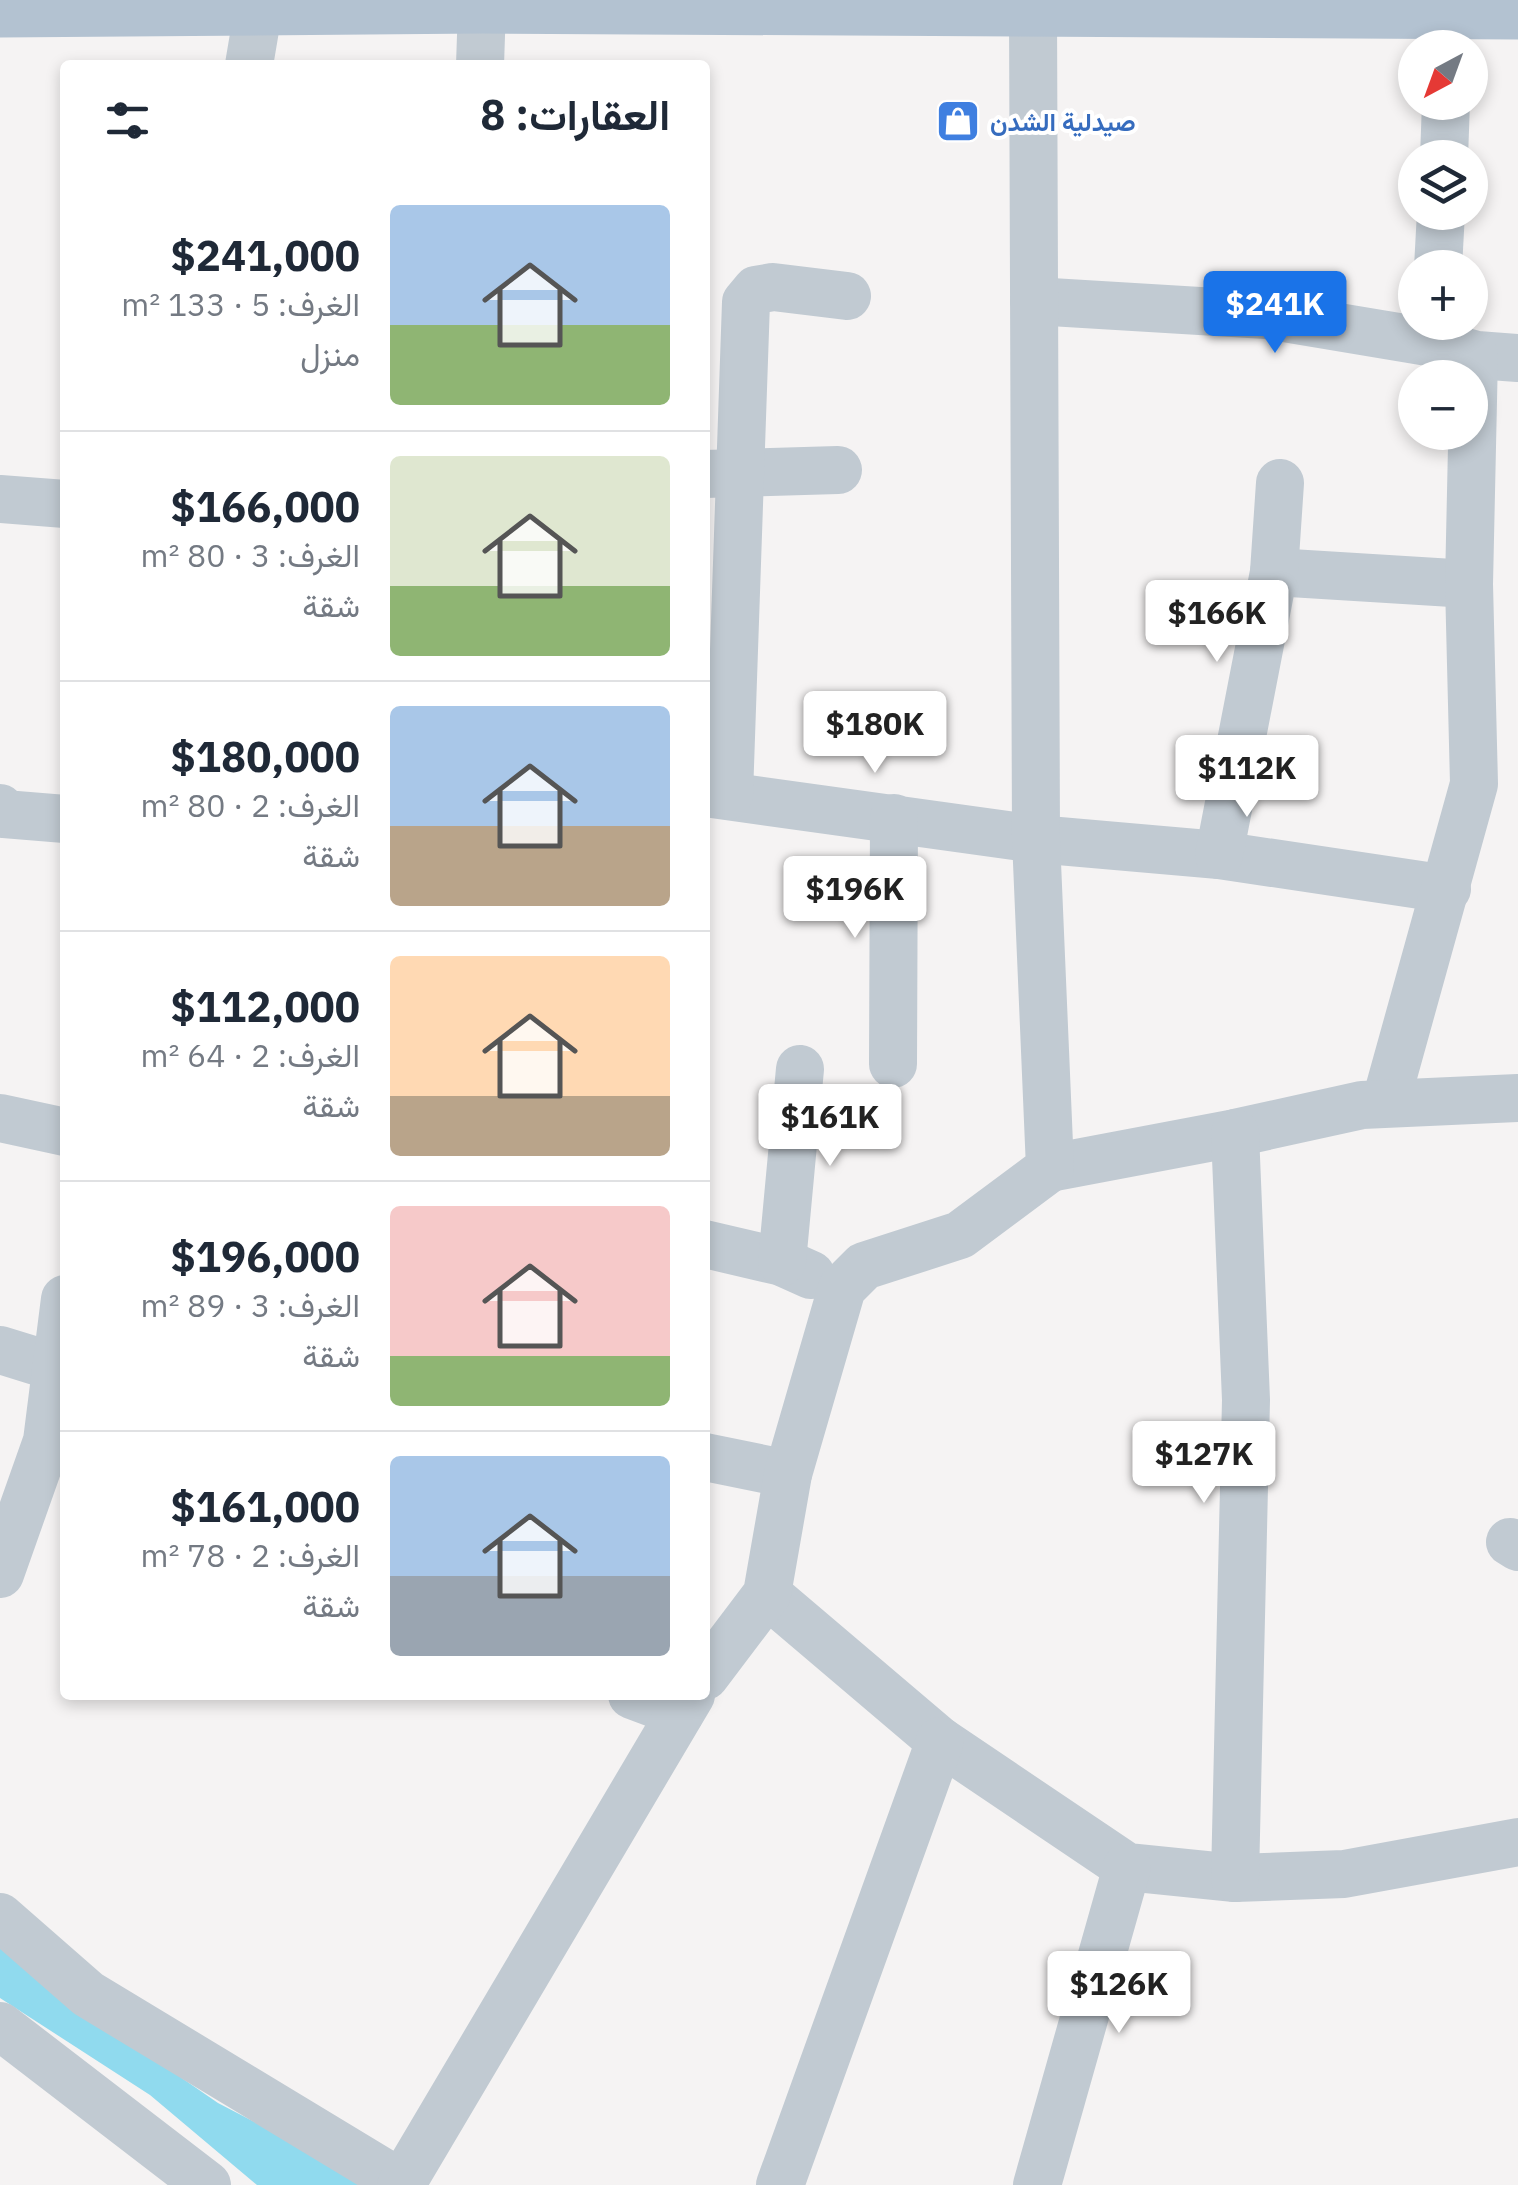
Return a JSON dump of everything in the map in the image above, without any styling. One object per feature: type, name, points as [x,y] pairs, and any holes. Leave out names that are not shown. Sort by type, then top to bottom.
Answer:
[{"type":"main road","points":[[0,10],[482,6],[1033,11],[1450,29],[1518,12]]},
{"type":"street","points":[[250,60],[259,6]]},
{"type":"street","points":[[480,60],[482,6]]},
{"type":"street","points":[[1033,11],[1036,839],[1050,1168]]},
{"type":"street","points":[[847,296],[773,287],[756,290],[746,302],[723,472],[717,794],[1036,839],[1219,855],[1447,889]]},
{"type":"street","points":[[1034,301],[1266,315],[1465,344],[1474,784],[1386,1101]]},
{"type":"street","points":[[723,472],[838,470]]},
{"type":"street","points":[[1219,855],[1274,572],[1280,483]]},
{"type":"street","points":[[0,499],[60,504]]},
{"type":"street","points":[[1274,572],[1469,584]]},
{"type":"street","points":[[0,808],[4,814],[22,818],[60,819]]},
{"type":"street","points":[[893,1064],[894,818]]},
{"type":"street","points":[[782,1262],[800,1069]]},
{"type":"street","points":[[710,1671],[767,1594],[788,1474],[842,1288],[864,1266],[960,1235],[1050,1168],[1236,1134],[1386,1101],[1518,1098]]},
{"type":"street","points":[[0,1118],[60,1131]]},
{"type":"street","points":[[1235,1878],[1246,1400],[1236,1134]]},
{"type":"street","points":[[710,1245],[782,1262],[842,1288]]},
{"type":"street","points":[[0,1350],[60,1370],[56,1446],[0,1574]]},
{"type":"street","points":[[710,1458],[788,1474]]},
{"type":"street","points":[[767,1594],[940,1741],[1127,1867],[1235,1878],[1344,1874],[1518,1842]]},
{"type":"street","points":[[0,1917],[88,1994],[402,2184],[689,1700]]},
{"type":"street","points":[[780,2185],[940,1741]]},
{"type":"street","points":[[1037,2185],[1127,1867]]},
{"type":"street","points":[[0,2026],[207,2185]]},
{"type":"water","points":[[0,1935],[99,2021],[218,2103],[278,2134],[359,2185],[257,2185],[150,2095],[0,1998]]},
{"type":"place","name":"صيدلية الشدن","points":[[958,121]]}]
